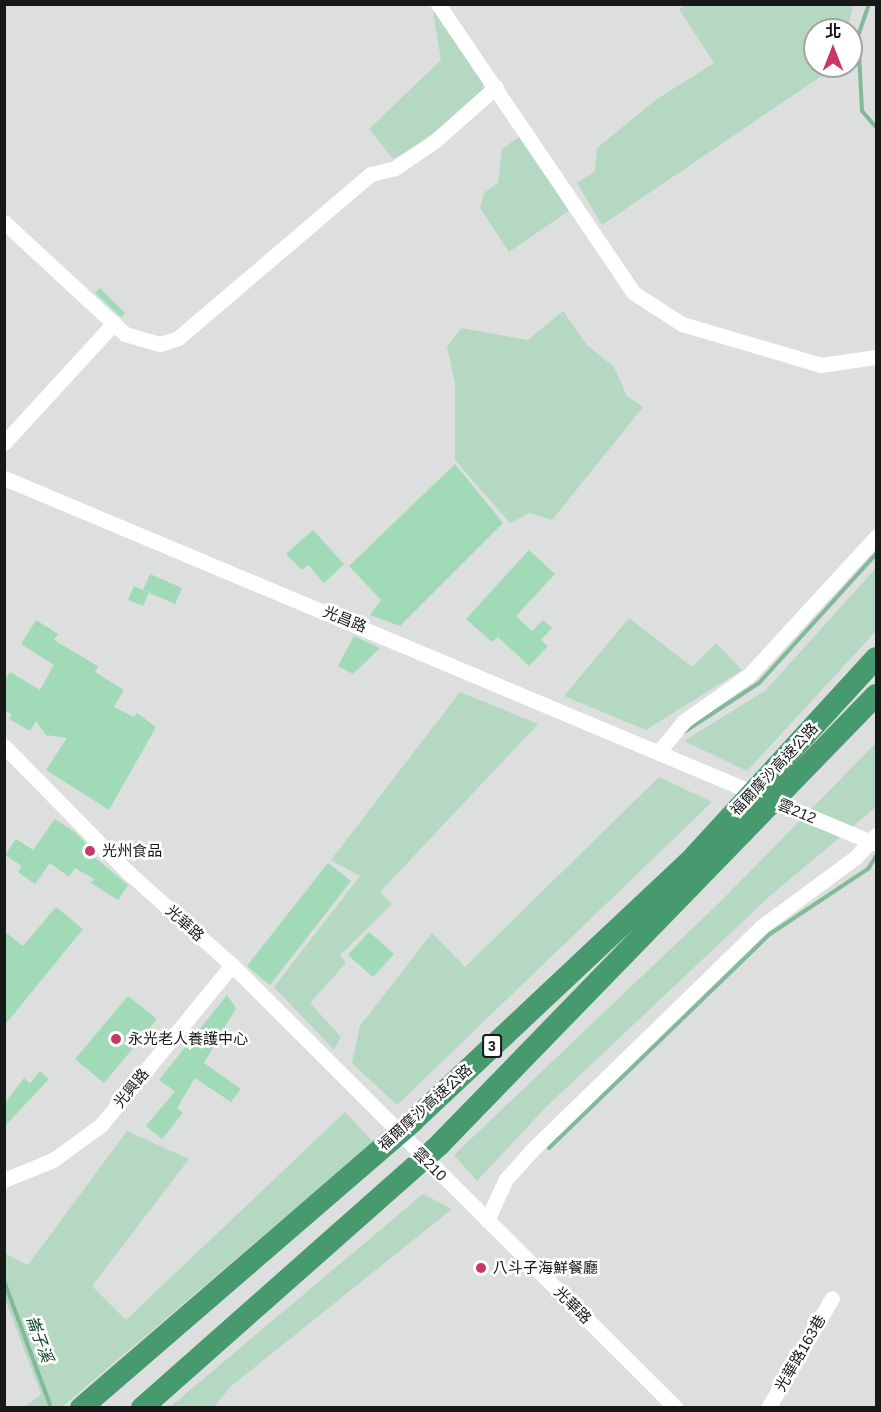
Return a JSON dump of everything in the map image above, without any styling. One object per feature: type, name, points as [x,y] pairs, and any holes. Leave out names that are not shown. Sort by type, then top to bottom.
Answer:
[{"type":"highway","name":"福爾摩沙高速公路","points":[[81,1407],[413,1121],[690,861],[876,658]]},
{"type":"highway","name":"福爾摩沙高速公路","points":[[141,1407],[440,1144],[876,695]]},
{"type":"street","points":[[438,4],[634,293],[682,324],[821,365],[876,357]]},
{"type":"street","points":[[4,222],[125,334],[160,344],[178,339],[371,174],[403,163],[496,87]]},
{"type":"street","points":[[4,443],[114,323]]},
{"type":"street","name":"光昌路","points":[[4,478],[660,751],[685,764]]},
{"type":"street","points":[[660,751],[684,721],[749,675],[876,537]]},
{"type":"street","name":"光華路","points":[[4,746],[129,873],[232,965],[364,1099]]},
{"type":"street","name":"雲212","points":[[685,764],[854,835],[874,840]]},
{"type":"street","points":[[487,1220],[506,1179],[581,1100],[761,927],[856,857],[874,840]]},
{"type":"street","name":"光興路","points":[[4,1180],[53,1160],[101,1125],[232,965]]},
{"type":"street","name":"雲210","points":[[364,1099],[469,1203]]},
{"type":"street","name":"光華路","points":[[469,1203],[676,1407]]},
{"type":"street","name":"光華路163巷","points":[[768,1407],[832,1298]]},
{"type":"green space","points":[[685,5],[853,5],[850,18],[803,18],[803,78],[818,78],[602,225],[577,183],[595,171],[597,148],[657,99],[714,63],[679,9]]},
{"type":"green space","points":[[437,11],[483,80],[483,91],[436,135],[393,159],[369,129],[441,60],[433,12]]},
{"type":"green space","points":[[522,135],[570,210],[509,252],[480,208],[484,193],[498,183],[502,149]]},
{"type":"green space","points":[[563,311],[587,345],[614,367],[627,396],[643,407],[552,520],[529,513],[510,523],[455,460],[455,383],[447,347],[461,328],[528,340]]},
{"type":"green space","points":[[876,568],[876,631],[747,771],[684,741],[765,691]]},
{"type":"green space","points":[[629,618],[692,667],[716,643],[742,670],[646,730],[564,696]]},
{"type":"green space","points":[[460,692],[538,724],[380,892],[392,904],[340,955],[346,963],[310,1003],[341,1037],[334,1050],[274,987],[360,876],[331,860]]},
{"type":"green space","points":[[876,743],[876,807],[771,895],[545,1108],[477,1181],[454,1155],[720,902]]},
{"type":"green space","points":[[659,777],[712,802],[397,1105],[352,1063],[360,1026],[432,933],[465,967]]},
{"type":"green space","points":[[345,1112],[373,1142],[62,1407],[25,1407],[41,1394],[5,1299],[4,1253],[28,1265],[127,1131],[189,1159],[92,1286],[126,1320]]},
{"type":"green space","points":[[423,1194],[452,1209],[230,1387],[214,1407],[170,1407]]},
{"type":"building","points":[[100,288],[125,313],[121,317],[95,293]]},
{"type":"building","points":[[455,464],[503,523],[400,626],[370,615],[381,600],[349,566]]},
{"type":"building","points":[[313,530],[344,564],[324,583],[308,565],[302,570],[286,554]]},
{"type":"building","points":[[529,550],[555,574],[516,616],[532,631],[543,620],[552,628],[541,640],[548,646],[529,666],[498,637],[492,642],[466,619]]},
{"type":"building","points":[[150,574],[182,588],[175,604],[143,590]]},
{"type":"building","points":[[134,586],[149,593],[143,606],[128,600]]},
{"type":"building","points":[[36,620],[58,634],[54,640],[98,666],[95,672],[124,690],[114,707],[134,717],[137,713],[156,727],[109,810],[46,770],[67,738],[46,735],[36,721],[30,731],[9,719],[12,715],[4,710],[4,681],[10,672],[40,690],[54,665],[21,644]]},
{"type":"building","points":[[354,636],[380,648],[353,674],[338,666]]},
{"type":"building","points":[[55,819],[76,833],[89,847],[87,851],[128,885],[118,900],[91,883],[94,879],[75,868],[69,877],[50,863],[35,884],[18,872],[22,866],[5,855],[16,839],[33,850]]},
{"type":"building","points":[[328,863],[351,881],[270,985],[247,966]]},
{"type":"building","points":[[56,907],[83,929],[4,1026],[4,931],[23,946]]},
{"type":"building","points":[[369,932],[394,954],[373,977],[348,955]]},
{"type":"building","points":[[227,995],[236,1008],[204,1063],[241,1089],[231,1102],[195,1078],[177,1108],[183,1113],[162,1139],[146,1126],[175,1091],[159,1080]]},
{"type":"building","name":"永光老人養護中心","points":[[128,996],[157,1019],[104,1083],[75,1059]]},
{"type":"building","points":[[40,1071],[49,1079],[4,1127],[4,1104],[24,1078],[30,1083]]},
{"type":"waterway","points":[[869,4],[858,36],[862,111],[876,127]]},
{"type":"waterway","points":[[684,732],[759,683],[876,554]]},
{"type":"waterway","points":[[549,1148],[770,934],[868,869],[876,856]]},
{"type":"waterway","name":"崙子溪","points":[[4,1281],[50,1405]]},
{"type":"place","name":"光州食品","points":[[90,851]]},
{"type":"place","name":"永光老人養護中心","points":[[116,1039]]},
{"type":"place","name":"八斗子海鮮餐廳","points":[[481,1268]]}]
